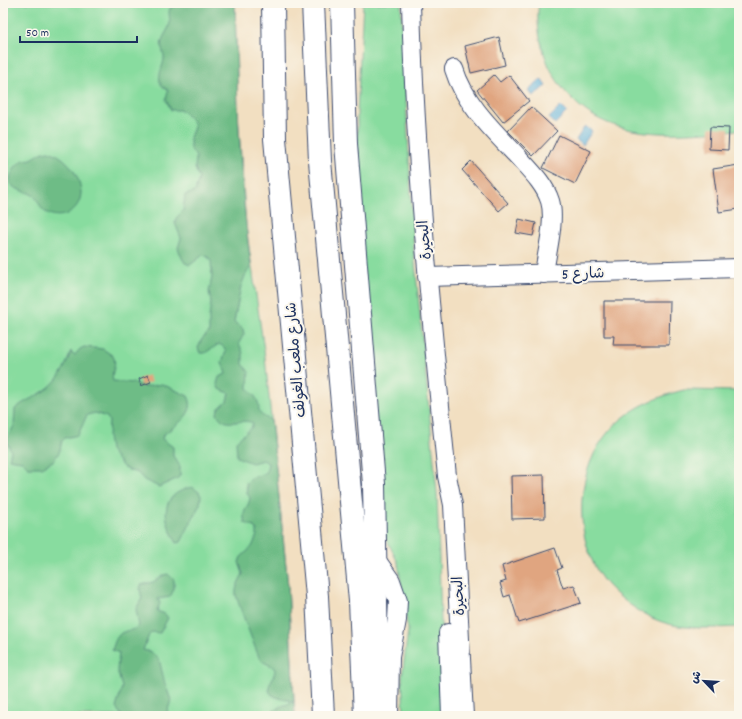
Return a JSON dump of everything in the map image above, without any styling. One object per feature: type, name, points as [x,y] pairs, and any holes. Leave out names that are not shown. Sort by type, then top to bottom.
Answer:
[{"type":"main road","points":[[260,3],[275,139]]},
{"type":"main road","name":"شارع ملعب الغولف","points":[[273,3],[275,139],[317,596],[323,716]]},
{"type":"main road","points":[[313,3],[320,161],[359,594],[365,716]]},
{"type":"main road","points":[[342,3],[344,97],[353,239],[373,469],[378,716]]},
{"type":"main road","points":[[344,97],[352,75],[356,3]]},
{"type":"street","name":"البحيرة","points":[[410,3],[416,144],[427,277],[447,476],[453,505],[464,716]]},
{"type":"street","points":[[454,69],[458,83],[481,116],[539,179],[550,202],[551,219],[544,274]]},
{"type":"street","name":"شارع 5","points":[[427,277],[739,268]]},
{"type":"street","name":"البحيرة","points":[[447,476],[445,515],[451,716]]},
{"type":"street","points":[[375,558],[391,580],[398,601],[397,620],[390,657],[389,716]]},
{"type":"green space","points":[[3,3],[235,3],[238,114],[246,226],[265,357],[288,586],[295,716],[3,716]]},
{"type":"green space","points":[[181,3],[235,3],[241,168],[251,266],[241,286],[234,322],[243,329],[244,334],[239,343],[243,353],[243,364],[249,372],[248,388],[258,402],[260,413],[271,420],[288,586],[294,702],[278,698],[270,691],[269,687],[275,669],[260,659],[236,595],[237,587],[243,574],[239,562],[241,557],[252,547],[257,535],[257,530],[253,526],[245,523],[244,512],[250,498],[247,493],[246,483],[251,478],[266,473],[268,463],[263,460],[252,463],[237,457],[236,441],[251,428],[253,423],[243,421],[225,421],[217,414],[218,409],[227,401],[229,393],[219,389],[217,384],[219,377],[226,374],[222,362],[226,351],[224,347],[219,344],[205,353],[200,353],[198,348],[202,339],[209,332],[211,302],[209,292],[212,277],[211,261],[208,257],[203,255],[190,265],[185,263],[178,248],[181,238],[175,223],[176,218],[183,211],[185,195],[195,192],[199,178],[195,168],[196,157],[190,148],[190,137],[194,127],[193,122],[182,110],[171,110],[166,100],[168,90],[160,83],[160,74],[164,60],[161,43],[170,23],[169,10],[170,8]]},
{"type":"green space","points":[[363,3],[401,3],[414,252],[437,493],[444,716],[404,716],[402,677],[408,630],[398,563],[386,538],[359,227],[357,113]]},
{"type":"green space","points":[[539,3],[739,3],[739,130],[660,133],[635,130],[612,124],[590,114],[570,97],[549,66],[540,40],[538,21]]},
{"type":"green space","points":[[48,151],[66,161],[75,172],[80,185],[80,199],[77,205],[74,210],[63,215],[57,216],[44,211],[34,196],[10,184],[12,174],[18,164],[24,160],[31,159]]},
{"type":"green space","points":[[84,347],[103,349],[113,356],[115,362],[112,375],[113,381],[134,383],[145,387],[162,384],[188,396],[190,408],[187,414],[163,435],[162,439],[173,447],[173,456],[180,466],[180,475],[178,478],[159,487],[144,480],[138,473],[123,467],[110,450],[108,437],[109,421],[107,417],[95,413],[87,415],[78,435],[65,438],[62,441],[59,453],[53,461],[42,467],[28,467],[22,461],[9,459],[11,451],[6,440],[14,426],[15,409],[49,387],[61,374],[71,351],[72,354],[75,355]]},
{"type":"green space","points":[[684,390],[739,391],[739,627],[684,627],[663,622],[645,615],[630,605],[603,580],[591,557],[585,539],[582,520],[582,500],[590,462],[599,445],[610,430],[626,415],[644,404],[663,396]]},
{"type":"green space","points":[[192,487],[199,492],[201,496],[200,504],[181,542],[177,543],[168,525],[166,509],[174,496],[181,491]]},
{"type":"green space","points":[[168,574],[174,580],[174,589],[170,597],[158,599],[160,603],[157,611],[165,614],[168,618],[160,633],[152,632],[149,635],[143,650],[151,652],[159,659],[165,684],[171,700],[166,716],[122,716],[116,708],[122,687],[117,670],[119,653],[112,650],[116,638],[121,633],[139,626],[136,609],[142,598],[140,590],[141,585],[153,582]]},
{"type":"green space","points":[[294,702],[295,716],[264,716],[282,706]]},
{"type":"water","points":[[541,79],[546,86],[533,96],[528,90]]},
{"type":"water","points":[[561,106],[567,112],[555,124],[549,118]]},
{"type":"water","points":[[585,126],[592,131],[583,145],[576,140]]},
{"type":"building","points":[[499,37],[505,65],[471,73],[465,46]]},
{"type":"building","points":[[494,75],[500,82],[509,75],[529,101],[503,122],[477,90]]},
{"type":"building","points":[[531,107],[557,131],[533,156],[508,131]]},
{"type":"building","points":[[710,127],[729,128],[728,150],[709,149]]},
{"type":"building","points":[[559,135],[591,151],[575,184],[543,168]]},
{"type":"building","points":[[471,161],[508,203],[499,211],[462,170]]},
{"type":"building","points":[[739,165],[739,209],[719,212],[713,169]]},
{"type":"building","points":[[519,219],[536,223],[533,236],[516,233]]},
{"type":"building","points":[[604,301],[670,301],[669,345],[613,345],[614,336],[604,336]]},
{"type":"building","points":[[148,375],[151,382],[141,386],[139,379]]},
{"type":"building","points":[[544,475],[545,518],[512,519],[511,476]]},
{"type":"building","points":[[555,548],[562,568],[557,570],[563,588],[574,585],[581,603],[519,623],[510,595],[504,597],[500,583],[506,581],[502,566]]}]
